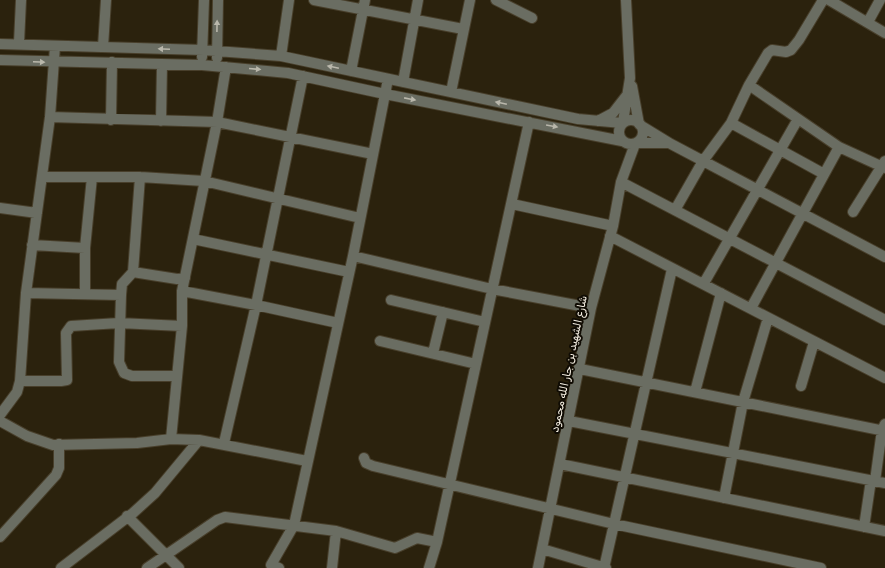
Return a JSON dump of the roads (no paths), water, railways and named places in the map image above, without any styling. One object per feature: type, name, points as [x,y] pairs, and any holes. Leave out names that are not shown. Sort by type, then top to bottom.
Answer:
[{"type":"street","points":[[19,44],[21,0]]},
{"type":"street","points":[[103,47],[106,0]]},
{"type":"street","points":[[202,65],[204,0]]},
{"type":"street","points":[[171,439],[182,326],[182,291],[217,122],[221,66],[217,52],[218,0]]},
{"type":"street","points":[[281,56],[289,0]]},
{"type":"street","points":[[314,0],[463,30]]},
{"type":"street","points":[[351,71],[365,0]]},
{"type":"street","points":[[403,82],[418,0]]},
{"type":"street","points":[[451,92],[470,0]]},
{"type":"street","points":[[496,0],[532,18]]},
{"type":"street","points":[[626,0],[630,78],[623,123],[619,130],[630,143]]},
{"type":"street","points":[[675,210],[703,161],[731,124],[750,85],[770,51],[778,50],[786,52],[794,46],[823,0]]},
{"type":"street","points":[[829,0],[885,33]]},
{"type":"street","points":[[868,22],[880,0]]},
{"type":"street","points":[[0,44],[203,50],[281,56],[595,122],[623,123],[633,120],[671,144],[885,257]]},
{"type":"street","points":[[0,415],[4,405],[17,392],[20,381],[26,294],[50,117],[55,46]]},
{"type":"street","points":[[0,60],[202,65],[272,71],[303,76],[630,143],[671,144]]},
{"type":"street","points":[[111,120],[112,62]]},
{"type":"street","points":[[161,121],[162,64]]},
{"type":"street","points":[[224,443],[256,306],[277,199],[292,137],[303,76]]},
{"type":"street","points":[[630,78],[642,136],[630,143]]},
{"type":"street","points":[[273,567],[294,525],[353,256],[388,79]]},
{"type":"street","points":[[750,85],[839,147],[884,165],[853,212]]},
{"type":"street","points":[[595,122],[613,113],[629,92]]},
{"type":"street","points":[[50,117],[217,122],[373,154]]},
{"type":"street","points":[[704,283],[798,119]]},
{"type":"street","points":[[429,568],[437,542],[529,122]]},
{"type":"street","points":[[731,124],[824,174]]},
{"type":"street","name":"شارع الشهيد بن جار الله محمود","points":[[538,568],[580,369],[591,308],[611,231],[621,182],[627,165],[630,143]]},
{"type":"street","points":[[751,308],[804,214],[839,147]]},
{"type":"street","points":[[42,177],[140,177],[204,181],[360,218]]},
{"type":"street","points":[[85,293],[85,248],[92,177]]},
{"type":"street","points":[[140,177],[133,272],[122,284],[119,323],[119,362],[124,373],[132,376],[176,376]]},
{"type":"street","points":[[621,182],[885,320]]},
{"type":"street","points":[[512,204],[611,231],[672,269],[704,283],[768,318],[885,378]]},
{"type":"street","points":[[0,208],[37,213]]},
{"type":"street","points":[[193,239],[349,272]]},
{"type":"street","points":[[32,245],[85,248]]},
{"type":"street","points":[[353,256],[492,289],[591,308]]},
{"type":"street","points":[[542,549],[604,568],[672,269]]},
{"type":"street","points":[[133,272],[176,279],[185,278]]},
{"type":"street","points":[[182,291],[338,323]]},
{"type":"street","points":[[26,294],[85,293],[121,295]]},
{"type":"street","points":[[695,392],[721,293]]},
{"type":"street","points":[[391,300],[485,322]]},
{"type":"street","points":[[433,353],[443,312]]},
{"type":"street","points":[[724,498],[743,402],[768,318]]},
{"type":"street","points":[[20,381],[67,380],[67,329],[74,326],[119,323],[182,326]]},
{"type":"street","points":[[380,341],[476,364]]},
{"type":"street","points":[[801,386],[814,342]]},
{"type":"street","points":[[580,369],[884,429],[877,481],[864,527]]},
{"type":"street","points":[[0,421],[39,441],[53,445],[137,443],[171,439],[199,440],[224,443],[307,461]]},
{"type":"street","points":[[569,421],[877,481]]},
{"type":"street","points":[[61,568],[133,513],[155,493],[199,440]]},
{"type":"street","points":[[0,537],[56,475],[59,468],[59,444]]},
{"type":"street","points":[[364,458],[366,463],[373,466],[449,485],[551,507],[614,524],[782,564],[821,568]]},
{"type":"street","points":[[560,464],[625,479],[885,531]]},
{"type":"street","points":[[128,516],[180,568]]},
{"type":"street","points":[[147,568],[222,517],[294,525],[336,532],[395,548],[417,538],[437,542]]},
{"type":"street","points":[[332,568],[336,532]]}]
